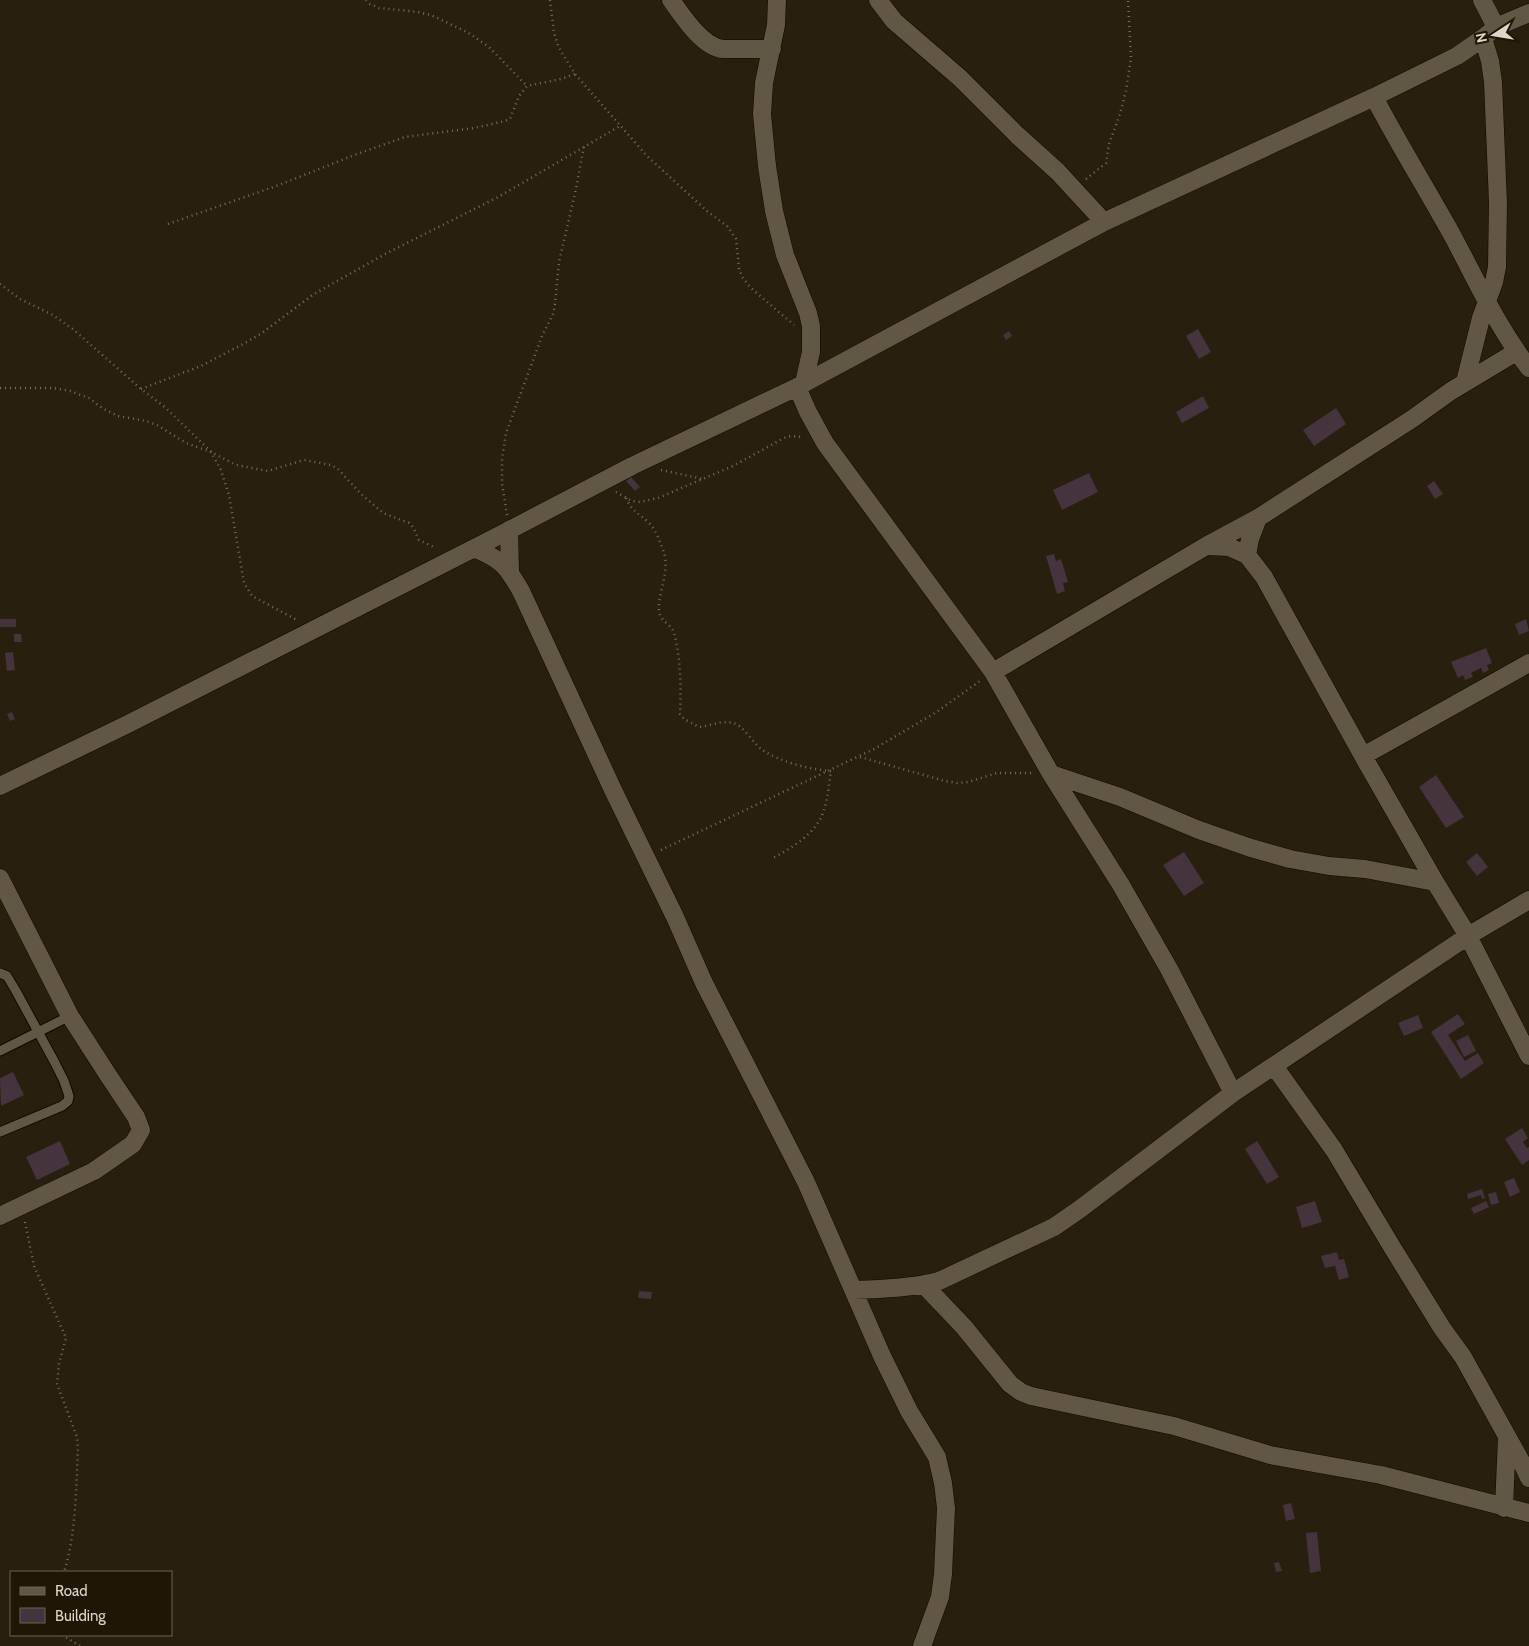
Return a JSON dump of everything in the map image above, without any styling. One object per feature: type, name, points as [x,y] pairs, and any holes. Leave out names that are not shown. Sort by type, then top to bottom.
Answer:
[{"type":"street","points":[[671,0],[686,21],[701,37],[716,48],[772,49]]},
{"type":"street","points":[[777,0],[776,25],[762,95],[762,114],[774,211],[785,255],[808,312],[812,340],[811,352],[800,385],[808,412],[825,443],[993,672],[1051,774],[1121,885],[1169,969],[1233,1093]]},
{"type":"street","points":[[878,0],[894,21],[960,78],[1017,135],[1058,172],[1104,222]]},
{"type":"street","points":[[1465,382],[1481,318],[1494,282],[1497,267],[1498,203],[1493,82],[1490,61],[1490,32],[1482,0]]},
{"type":"street","points":[[0,786],[128,724],[632,466],[800,385],[1104,222],[1374,97],[1457,56],[1490,32],[1529,13]]},
{"type":"street","points":[[1374,97],[1448,227],[1487,303],[1516,352],[1529,368]]},
{"type":"street","points":[[993,672],[1206,546],[1258,518],[1412,419],[1465,382],[1516,352]]},
{"type":"street","points":[[1247,555],[1250,539],[1258,518]]},
{"type":"street","points":[[510,530],[510,570]]},
{"type":"street","points":[[1206,546],[1229,547],[1247,555],[1264,577],[1363,756],[1468,936],[1529,1056]]},
{"type":"street","points":[[467,552],[494,557],[510,570],[521,591],[675,917],[704,983],[806,1182],[882,1356],[909,1411],[937,1457],[946,1508],[943,1574],[940,1597],[922,1646]]},
{"type":"street","points":[[1363,756],[1529,663]]},
{"type":"street","points":[[1051,774],[1120,797],[1199,830],[1290,859],[1329,866],[1365,869],[1435,882]]},
{"type":"street","points":[[0,878],[70,1016],[136,1117],[141,1130],[133,1144],[94,1172],[0,1216]]},
{"type":"street","points":[[854,1290],[898,1288],[940,1281],[1054,1227],[1233,1093],[1468,936],[1529,900]]},
{"type":"street","points":[[1274,1066],[1334,1150],[1442,1328],[1463,1358],[1529,1478]]},
{"type":"street","points":[[924,1285],[964,1327],[1010,1384],[1020,1392],[1031,1396],[1174,1426],[1270,1455],[1381,1475],[1529,1513]]},
{"type":"street","points":[[1504,1508],[1507,1436]]},
{"type":"lane","points":[[0,973],[7,976],[16,991],[64,1081],[69,1096],[68,1101],[62,1106],[0,1132]]},
{"type":"lane","points":[[0,1051],[70,1016]]},
{"type":"path","points":[[366,0],[379,8],[431,15],[467,32],[489,47],[527,86]]},
{"type":"path","points":[[550,0],[554,33],[559,48],[575,74],[647,156],[706,211],[728,226],[736,239],[739,268],[742,277],[751,288],[812,340]]},
{"type":"path","points":[[1074,190],[1106,163],[1109,144],[1120,114],[1131,58],[1128,0]]},
{"type":"path","points":[[168,224],[279,185],[405,137],[505,122],[510,119],[519,96],[527,86],[575,74]]},
{"type":"path","points":[[141,389],[201,366],[243,344],[262,333],[314,294],[387,253],[500,196],[620,126]]},
{"type":"path","points":[[510,530],[502,483],[502,459],[506,433],[542,336],[553,314],[559,262],[584,146]]},
{"type":"path","points":[[0,284],[20,299],[53,316],[74,330],[141,389],[166,408],[211,452],[225,479],[235,526],[242,577],[246,588],[252,596],[314,629]]},
{"type":"path","points":[[0,388],[53,388],[70,391],[89,398],[102,408],[118,416],[157,425],[186,443],[236,464],[268,471],[304,460],[331,464],[383,513],[411,525],[421,542],[467,552]]},
{"type":"path","points":[[601,482],[626,498],[640,502],[704,479],[750,458],[784,438],[791,436],[808,437],[825,443]]},
{"type":"path","points":[[632,466],[704,479]]},
{"type":"path","points":[[626,498],[631,508],[649,523],[662,547],[666,559],[660,612],[663,620],[673,630],[680,678],[680,714],[684,719],[699,727],[723,722],[737,724],[761,748],[775,756],[802,765],[831,771]]},
{"type":"path","points":[[646,857],[859,757],[935,713],[993,672]]},
{"type":"path","points":[[859,757],[957,783],[997,773],[1051,774]]},
{"type":"path","points":[[773,858],[788,850],[808,834],[820,819],[824,810],[831,771]]},
{"type":"path","points":[[22,1205],[34,1266],[66,1338],[59,1364],[58,1384],[77,1437],[78,1449],[72,1531],[68,1560],[64,1571]]},
{"type":"path","points":[[64,1636],[80,1646]]},
{"type":"building","points":[[1198,329],[1211,352],[1199,359],[1186,336]]},
{"type":"building","points":[[1009,331],[1012,336],[1006,340],[1003,335]]},
{"type":"building","points":[[1203,396],[1209,408],[1182,423],[1176,412]]},
{"type":"building","points":[[1336,408],[1346,424],[1314,446],[1303,430]]},
{"type":"building","points":[[1089,473],[1098,492],[1062,510],[1053,490]]},
{"type":"building","points":[[631,477],[640,487],[635,491],[626,481]]},
{"type":"building","points":[[1434,481],[1443,494],[1435,499],[1427,486]]},
{"type":"building","points":[[1054,554],[1056,561],[1061,559],[1068,582],[1063,583],[1065,591],[1057,594],[1046,556]]},
{"type":"building","points":[[0,619],[16,619],[16,627],[0,627]]},
{"type":"building","points":[[1526,619],[1529,631],[1519,635],[1515,624]]},
{"type":"building","points":[[14,634],[21,634],[22,642],[14,642]]},
{"type":"building","points":[[1486,648],[1492,663],[1487,665],[1489,670],[1483,673],[1481,668],[1471,673],[1473,677],[1465,680],[1463,675],[1458,678],[1451,662]]},
{"type":"building","points":[[13,652],[15,670],[7,671],[5,653]]},
{"type":"building","points":[[12,712],[15,719],[10,721],[7,714]]},
{"type":"building","points":[[1436,775],[1464,817],[1446,828],[1419,787]]},
{"type":"building","points":[[1184,852],[1204,883],[1184,896],[1163,865]]},
{"type":"building","points":[[1477,853],[1488,867],[1477,876],[1466,862]]},
{"type":"building","points":[[1458,1014],[1465,1024],[1448,1035],[1465,1061],[1478,1053],[1484,1063],[1461,1079],[1431,1032]]},
{"type":"building","points":[[1418,1015],[1423,1028],[1404,1036],[1398,1023]]},
{"type":"building","points":[[1468,1035],[1476,1051],[1464,1057],[1456,1041]]},
{"type":"building","points":[[13,1072],[24,1095],[1,1106],[0,1078]]},
{"type":"building","points":[[1522,1128],[1528,1138],[1523,1142],[1527,1148],[1529,1147],[1529,1160],[1522,1165],[1505,1139]]},
{"type":"building","points":[[60,1141],[70,1164],[37,1180],[26,1157]]},
{"type":"building","points":[[1257,1141],[1279,1177],[1267,1184],[1245,1149]]},
{"type":"building","points":[[1514,1178],[1520,1192],[1510,1197],[1504,1182]]},
{"type":"building","points":[[1482,1189],[1485,1198],[1482,1199],[1481,1195],[1468,1199],[1467,1194]]},
{"type":"building","points":[[1496,1192],[1499,1203],[1491,1205],[1488,1194]]},
{"type":"building","points":[[1315,1201],[1322,1222],[1302,1228],[1296,1207]]},
{"type":"building","points":[[1486,1201],[1489,1207],[1474,1214],[1471,1208]]},
{"type":"building","points":[[1337,1252],[1339,1260],[1344,1259],[1349,1277],[1339,1280],[1335,1266],[1325,1268],[1321,1256]]},
{"type":"building","points":[[639,1291],[652,1292],[651,1299],[638,1298]]},
{"type":"building","points":[[1291,1503],[1295,1519],[1286,1521],[1283,1505]]},
{"type":"building","points":[[1317,1532],[1321,1571],[1310,1573],[1306,1533]]},
{"type":"building","points":[[1279,1562],[1282,1571],[1276,1572],[1274,1563]]}]
